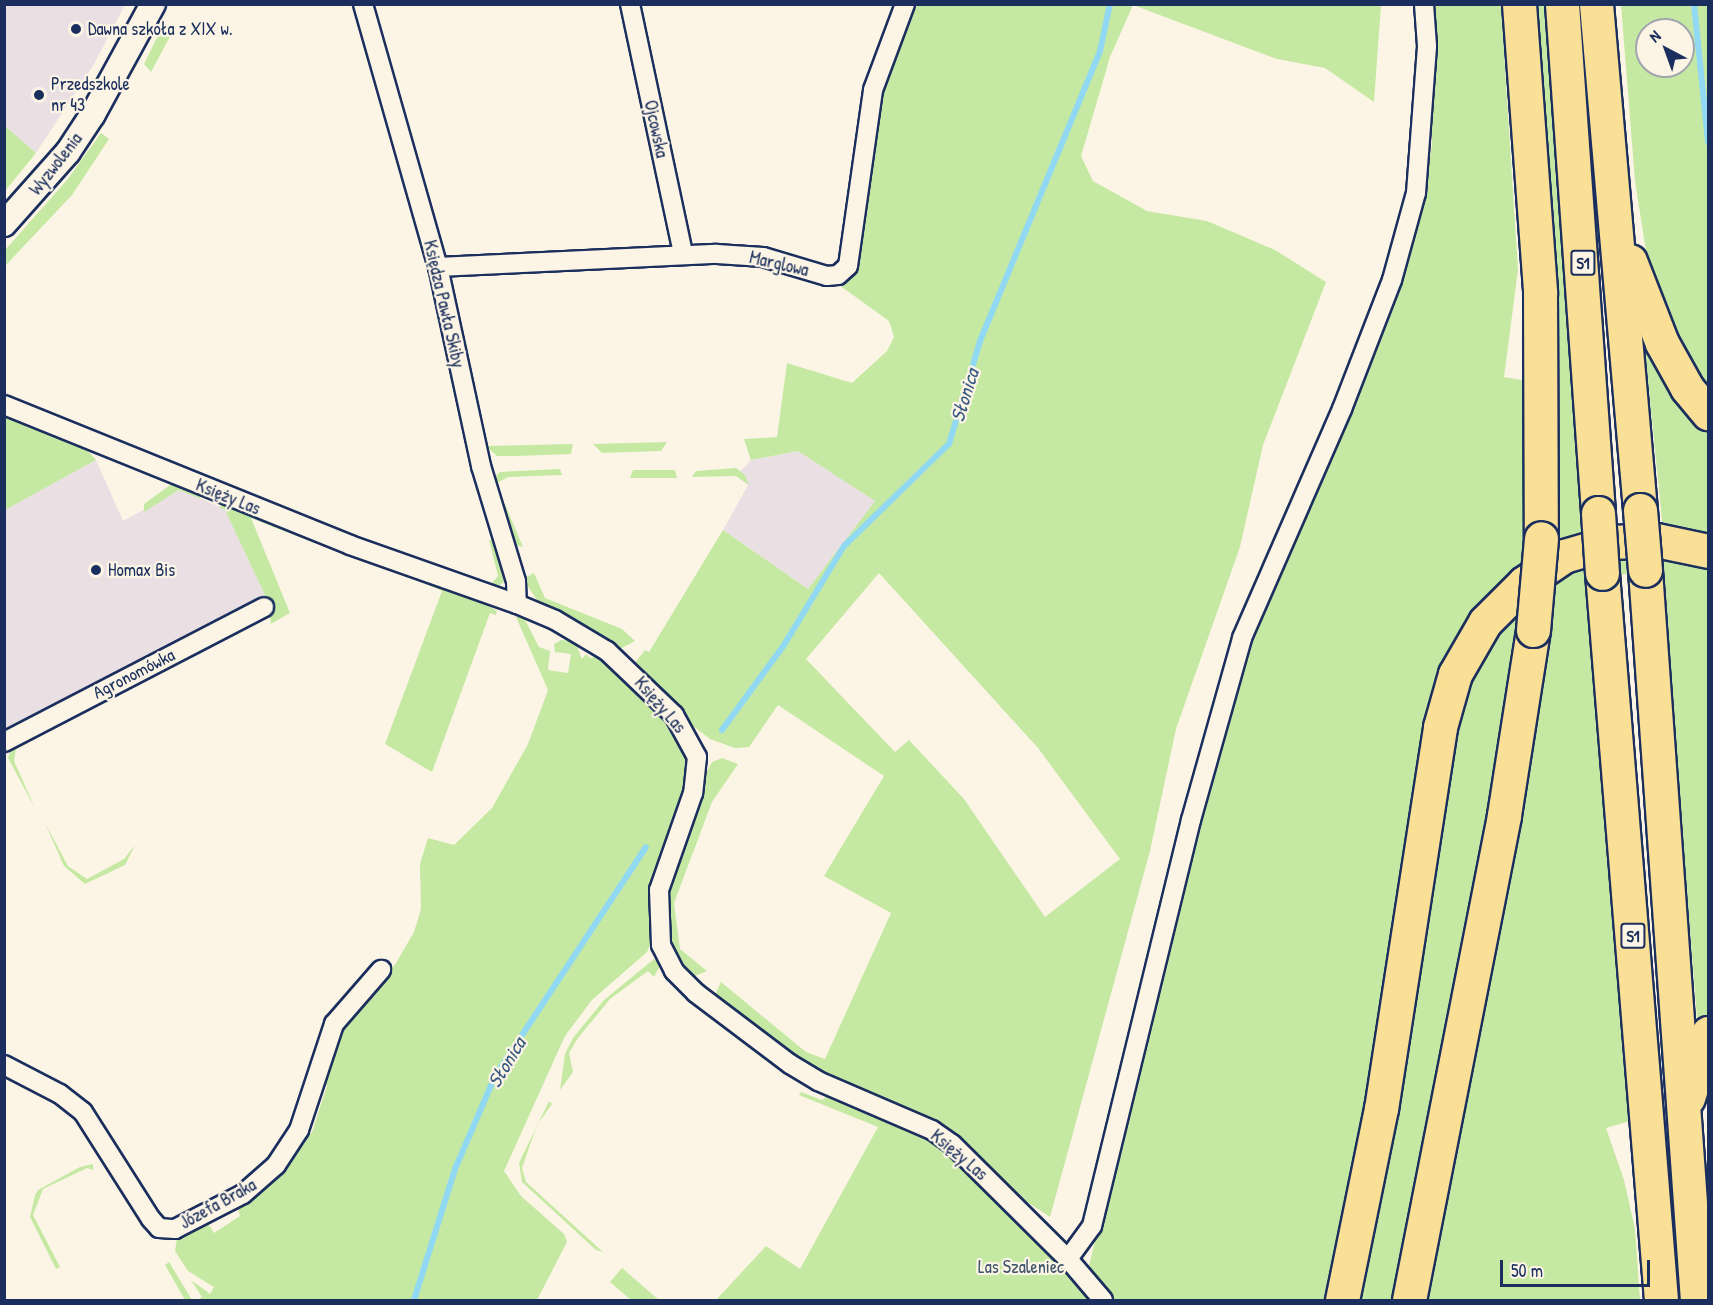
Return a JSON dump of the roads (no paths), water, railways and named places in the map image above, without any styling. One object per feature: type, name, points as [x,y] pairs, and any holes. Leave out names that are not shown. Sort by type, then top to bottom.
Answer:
[{"type":"highway","points":[[1409,1300],[1504,815],[1533,630],[1542,538],[1540,293],[1518,4]]},
{"type":"highway","name":"S1","points":[[1562,4],[1602,573],[1661,1300]]},
{"type":"highway","name":"S1","points":[[1596,4],[1645,570],[1697,1300]]},
{"type":"highway","points":[[1615,211],[1639,288],[1662,343],[1687,388],[1708,413]]},
{"type":"highway","points":[[1342,1300],[1381,1109],[1440,727],[1455,674],[1485,622],[1524,583],[1564,556],[1612,542],[1656,540],[1708,551]]},
{"type":"highway","points":[[1683,1114],[1708,1033]]},
{"type":"street","name":"Wyzwolenia","points":[[4,224],[53,170],[93,114],[153,4]]},
{"type":"street","name":"Księdza Pawła Skiby","points":[[363,4],[438,267],[481,466],[516,581],[517,604]]},
{"type":"street","name":"Ojcowska","points":[[630,4],[683,254]]},
{"type":"street","name":"Marglowa","points":[[438,267],[683,254],[763,257],[827,276],[844,271],[848,266],[873,90],[905,4]]},
{"type":"street","points":[[1068,1259],[1092,1226],[1191,820],[1242,638],[1342,409],[1392,280],[1416,193],[1426,46],[1424,4]]},
{"type":"street","name":"Księży Las","points":[[4,405],[350,545],[517,604],[555,620],[607,651],[655,693],[690,739],[697,757],[693,793],[659,890],[661,945],[683,982],[755,1040],[808,1075],[939,1134],[1068,1259],[1103,1300]]},
{"type":"street","name":"Agronomówka","points":[[4,742],[264,607]]},
{"type":"street","name":"Józefa Braka","points":[[4,1065],[60,1094],[83,1112],[151,1219],[159,1228],[175,1229],[243,1194],[276,1165],[299,1130],[334,1024],[381,970]]},
{"type":"waterway","name":"Słonica","points":[[722,730],[784,645],[844,546],[949,444],[980,341],[1100,51],[1110,4]]},
{"type":"waterway","points":[[1694,4],[1708,142]]},
{"type":"waterway","name":"Słonica","points":[[414,1300],[455,1169],[495,1076],[646,847]]},
{"type":"place","name":"Dawna szkoła z XIX w.","points":[[76,29]]},
{"type":"place","name":"Przedszkole nr 43","points":[[39,95]]},
{"type":"place","name":"Homax Bis","points":[[96,570]]},
{"type":"park label","name":"Las Szaleniec","points":[[1021,1267]]}]
